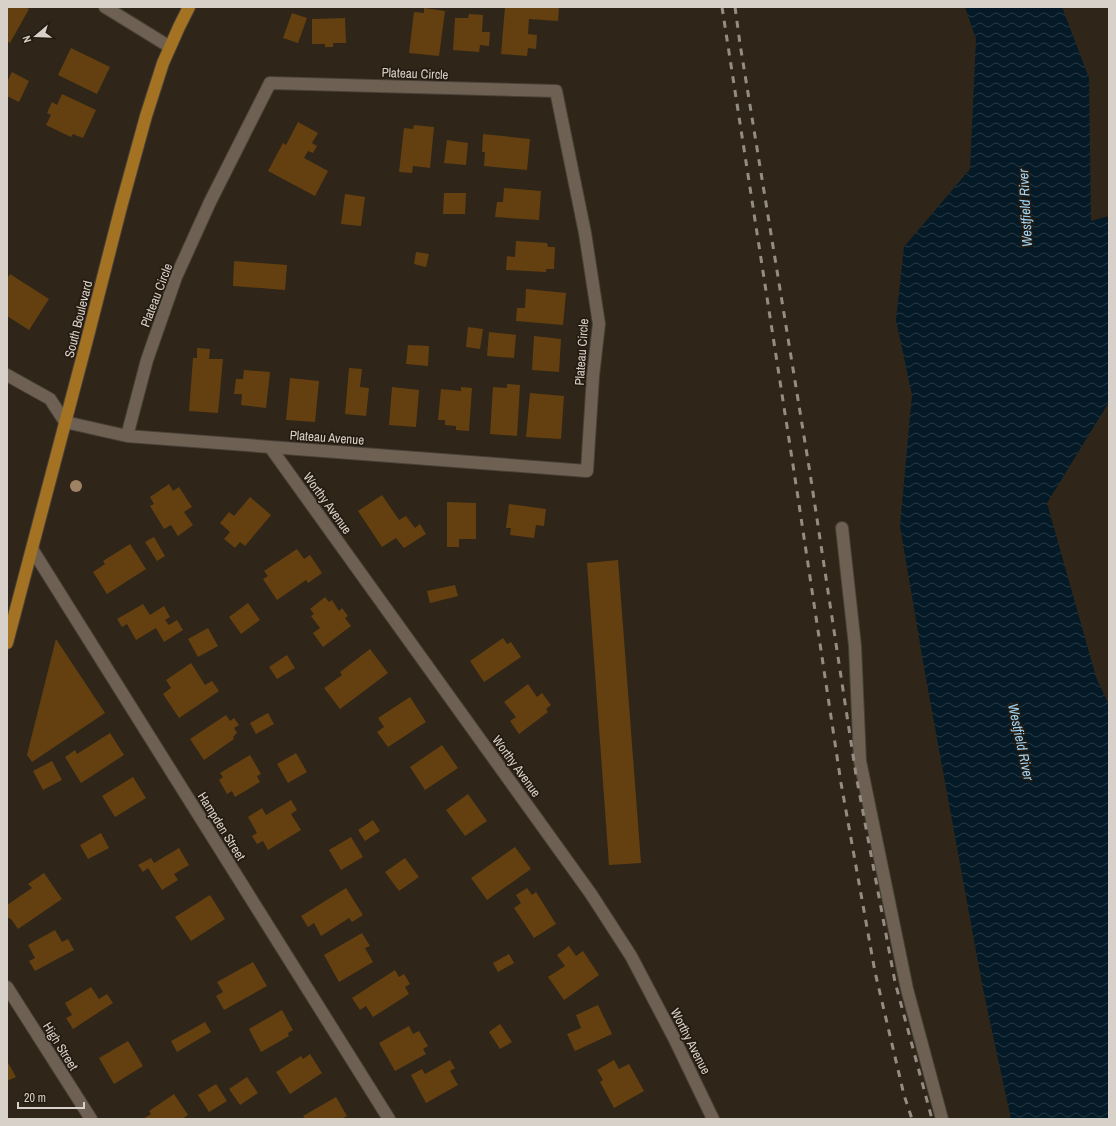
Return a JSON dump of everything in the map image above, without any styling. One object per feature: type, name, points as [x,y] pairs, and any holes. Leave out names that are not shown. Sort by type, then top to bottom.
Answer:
[{"type":"main road","name":"South Boulevard","points":[[7,643],[138,143],[163,63],[189,7]]},
{"type":"street","points":[[105,7],[170,47]]},
{"type":"street","name":"Plateau Circle","points":[[127,436],[147,360],[176,277],[210,202],[270,83],[556,92],[585,232],[599,324],[593,376],[587,471]]},
{"type":"street","points":[[7,375],[50,399],[65,422]]},
{"type":"street","name":"Plateau Avenue","points":[[65,422],[127,436],[587,471]]},
{"type":"street","name":"Worthy Avenue","points":[[270,447],[591,894],[631,956],[714,1119]]},
{"type":"street","points":[[842,528],[855,646],[860,761],[907,989],[942,1119]]},
{"type":"street","name":"Hampden Street","points":[[32,549],[389,1119]]},
{"type":"street","name":"High Street","points":[[7,987],[90,1119]]},
{"type":"water","name":"Westfield River","points":[[965,7],[1062,7],[1089,78],[1091,221],[1109,216],[1109,402],[1047,503],[1096,677],[1109,705],[1109,1119],[1011,1119],[983,989],[925,673],[900,526],[912,395],[896,320],[904,247],[970,169],[976,39]]},
{"type":"building","points":[[7,7],[25,7],[29,9],[10,43],[7,41]]},
{"type":"building","points":[[505,7],[559,7],[558,21],[529,19],[528,34],[537,35],[536,49],[528,48],[527,56],[501,54]]},
{"type":"building","points":[[424,8],[445,11],[439,56],[409,53],[414,12],[424,13]]},
{"type":"building","points":[[292,13],[307,18],[298,43],[283,38]]},
{"type":"building","points":[[469,14],[483,15],[482,32],[490,32],[489,46],[480,45],[479,52],[453,50],[455,18],[468,18]]},
{"type":"building","points":[[345,18],[346,43],[333,43],[333,47],[325,47],[325,44],[312,44],[312,19]]},
{"type":"building","points":[[71,48],[110,67],[97,94],[58,75]]},
{"type":"building","points":[[12,72],[29,81],[19,102],[7,96],[7,82]]},
{"type":"building","points":[[62,94],[96,110],[83,138],[73,134],[71,137],[46,125],[51,115],[47,113],[52,102],[57,105]]},
{"type":"building","points":[[298,122],[318,133],[312,143],[317,146],[313,153],[308,151],[304,158],[328,171],[315,196],[268,171],[283,143],[286,145]]},
{"type":"building","points":[[414,125],[434,127],[430,168],[413,166],[412,173],[399,172],[404,128],[413,129]]},
{"type":"building","points":[[483,134],[530,139],[527,170],[484,166],[485,152],[482,152]]},
{"type":"building","points":[[447,140],[468,143],[466,165],[444,163]]},
{"type":"building","points":[[504,188],[541,191],[539,220],[495,217],[497,202],[503,202]]},
{"type":"building","points":[[444,193],[466,193],[465,214],[443,214]]},
{"type":"building","points":[[345,194],[365,197],[361,226],[341,224]]},
{"type":"building","points":[[516,241],[547,243],[548,247],[555,247],[554,269],[546,269],[546,272],[506,270],[507,256],[515,257]]},
{"type":"building","points":[[416,252],[429,254],[426,267],[414,264]]},
{"type":"building","points":[[234,261],[287,265],[285,290],[233,286]]},
{"type":"building","points":[[10,274],[49,299],[29,330],[7,316],[7,279]]},
{"type":"building","points":[[526,289],[566,293],[563,325],[516,321],[517,308],[525,308]]},
{"type":"building","points":[[468,327],[483,329],[480,349],[466,347]]},
{"type":"building","points":[[489,332],[516,335],[514,358],[487,356]]},
{"type":"building","points":[[534,336],[561,339],[559,372],[532,370]]},
{"type":"building","points":[[408,345],[429,346],[428,366],[406,364]]},
{"type":"building","points":[[197,348],[210,349],[209,359],[223,359],[218,413],[189,411],[193,358],[197,358]]},
{"type":"building","points":[[349,368],[362,369],[360,387],[369,388],[366,416],[345,414]]},
{"type":"building","points":[[244,370],[270,372],[266,408],[241,405],[242,394],[234,394],[236,379],[243,379]]},
{"type":"building","points":[[290,378],[319,381],[315,422],[286,420]]},
{"type":"building","points":[[507,384],[520,385],[517,436],[490,434],[493,387],[507,388]]},
{"type":"building","points":[[392,387],[419,390],[416,427],[389,425]]},
{"type":"building","points":[[461,387],[472,388],[469,431],[456,430],[456,426],[445,425],[445,420],[438,420],[441,389],[461,391]]},
{"type":"building","points":[[530,393],[564,396],[561,439],[526,437]]},
{"type":"building","points":[[169,484],[173,491],[179,487],[192,507],[184,512],[193,525],[178,536],[171,525],[164,529],[150,506],[154,504],[150,497]]},
{"type":"building","points":[[382,495],[399,520],[406,516],[415,528],[420,524],[426,534],[404,548],[396,538],[382,547],[358,511]]},
{"type":"building","points":[[250,497],[271,515],[245,546],[240,542],[235,548],[224,539],[230,532],[220,523],[229,512],[234,516]]},
{"type":"building","points":[[447,502],[476,503],[476,539],[459,539],[459,547],[447,547]]},
{"type":"building","points":[[509,504],[546,509],[544,526],[536,525],[534,538],[510,535],[511,528],[506,528]]},
{"type":"building","points":[[154,537],[165,556],[157,561],[145,542]]},
{"type":"building","points":[[130,544],[146,569],[107,594],[93,572],[105,564],[103,561]]},
{"type":"building","points":[[297,549],[304,559],[310,555],[322,573],[308,583],[306,580],[277,600],[263,579],[268,576],[264,571]]},
{"type":"building","points":[[618,560],[641,863],[609,865],[587,563]]},
{"type":"building","points":[[455,585],[458,596],[430,603],[427,591]]},
{"type":"building","points":[[325,597],[329,602],[332,600],[339,611],[342,608],[348,616],[345,618],[351,626],[323,647],[313,633],[320,628],[311,616],[314,614],[310,609]]},
{"type":"building","points":[[248,603],[260,620],[241,634],[229,617]]},
{"type":"building","points":[[143,604],[150,615],[164,606],[170,617],[165,620],[169,625],[177,620],[183,630],[164,642],[156,628],[136,640],[127,624],[122,627],[117,619]]},
{"type":"building","points":[[208,628],[218,646],[198,657],[188,639]]},
{"type":"building","points":[[503,638],[507,644],[511,642],[521,657],[484,682],[470,661]]},
{"type":"building","points":[[56,639],[105,713],[32,762],[27,755]]},
{"type":"building","points":[[370,649],[388,673],[340,709],[324,688],[342,675],[340,672]]},
{"type":"building","points":[[287,655],[295,668],[277,679],[269,667]]},
{"type":"building","points":[[191,663],[205,685],[212,681],[219,691],[179,718],[163,694],[171,688],[166,680]]},
{"type":"building","points":[[528,684],[537,697],[542,693],[551,705],[546,709],[548,712],[519,734],[510,721],[516,717],[504,702]]},
{"type":"building","points":[[410,697],[426,722],[388,747],[377,732],[384,727],[378,718]]},
{"type":"building","points":[[268,713],[274,724],[256,734],[250,723]]},
{"type":"building","points":[[226,715],[230,721],[234,718],[239,725],[234,728],[237,733],[233,737],[234,739],[204,760],[190,739]]},
{"type":"building","points":[[110,733],[124,755],[81,783],[65,757],[75,750],[77,754]]},
{"type":"building","points":[[442,745],[458,768],[425,790],[410,767]]},
{"type":"building","points":[[296,753],[307,772],[288,783],[277,764]]},
{"type":"building","points":[[250,755],[261,774],[257,776],[260,782],[235,797],[232,791],[227,794],[219,780],[223,777],[220,773]]},
{"type":"building","points":[[52,761],[62,780],[43,790],[33,771]]},
{"type":"building","points":[[133,777],[146,798],[115,817],[102,796]]},
{"type":"building","points":[[468,794],[487,821],[465,836],[446,810]]},
{"type":"building","points":[[291,800],[297,810],[291,814],[301,830],[268,850],[263,841],[257,844],[252,836],[257,833],[248,817],[262,808],[266,815]]},
{"type":"building","points":[[373,820],[380,831],[365,841],[358,830]]},
{"type":"building","points":[[101,833],[109,848],[88,859],[80,845]]},
{"type":"building","points":[[351,837],[363,857],[341,870],[329,850]]},
{"type":"building","points":[[515,847],[531,869],[487,900],[471,878]]},
{"type":"building","points":[[179,848],[189,865],[174,874],[178,880],[162,890],[148,868],[143,872],[138,865],[151,858],[154,863]]},
{"type":"building","points":[[405,858],[419,877],[399,891],[385,872]]},
{"type":"building","points":[[44,873],[62,899],[18,929],[11,919],[7,917],[7,905],[32,888],[28,884]]},
{"type":"building","points":[[346,888],[363,915],[352,922],[349,918],[321,936],[314,923],[308,927],[301,916]]},
{"type":"building","points":[[527,888],[532,895],[536,892],[556,924],[534,938],[514,908],[521,903],[516,895]]},
{"type":"building","points":[[210,895],[225,919],[191,941],[175,917]]},
{"type":"building","points":[[55,930],[62,942],[68,939],[74,950],[35,971],[29,961],[35,958],[28,945]]},
{"type":"building","points":[[362,933],[370,946],[365,948],[373,962],[339,982],[324,955]]},
{"type":"building","points":[[569,946],[576,956],[583,951],[599,975],[564,1000],[548,977],[565,966],[557,955]]},
{"type":"building","points":[[509,954],[514,963],[498,972],[493,963]]},
{"type":"building","points":[[253,962],[267,986],[224,1010],[216,996],[223,992],[217,982]]},
{"type":"building","points":[[395,970],[399,977],[404,974],[410,984],[405,987],[409,994],[373,1017],[366,1006],[360,1010],[352,998]]},
{"type":"building","points":[[91,987],[99,999],[107,994],[113,1003],[73,1029],[66,1018],[72,1015],[65,1003]]},
{"type":"building","points":[[598,1005],[612,1034],[575,1051],[567,1034],[581,1028],[576,1015]]},
{"type":"building","points":[[282,1010],[293,1030],[288,1033],[289,1036],[261,1052],[249,1029]]},
{"type":"building","points":[[205,1022],[211,1032],[177,1052],[171,1041]]},
{"type":"building","points":[[500,1024],[512,1042],[500,1049],[489,1032]]},
{"type":"building","points":[[409,1026],[413,1034],[419,1031],[428,1046],[423,1049],[426,1054],[395,1071],[379,1043]]},
{"type":"building","points":[[128,1041],[143,1066],[114,1084],[99,1058]]},
{"type":"building","points":[[310,1054],[322,1073],[290,1094],[276,1072],[301,1056],[303,1059]]},
{"type":"building","points":[[450,1060],[455,1068],[450,1071],[458,1085],[426,1103],[411,1075],[422,1069],[425,1074]]},
{"type":"building","points":[[614,1060],[619,1069],[629,1064],[644,1091],[614,1108],[600,1082],[603,1080],[597,1070]]},
{"type":"building","points":[[7,1061],[16,1077],[7,1081]]},
{"type":"building","points":[[247,1077],[258,1093],[240,1105],[229,1089]]},
{"type":"building","points":[[216,1084],[227,1101],[209,1112],[198,1095]]},
{"type":"building","points":[[174,1094],[188,1115],[182,1119],[143,1119],[151,1114],[149,1111]]},
{"type":"building","points":[[336,1097],[347,1116],[341,1119],[305,1119],[303,1116]]},
{"type":"railway","points":[[722,7],[841,783],[875,972],[904,1095],[912,1119]]},
{"type":"railway","points":[[735,7],[810,473],[856,775],[895,982],[932,1119]]}]
